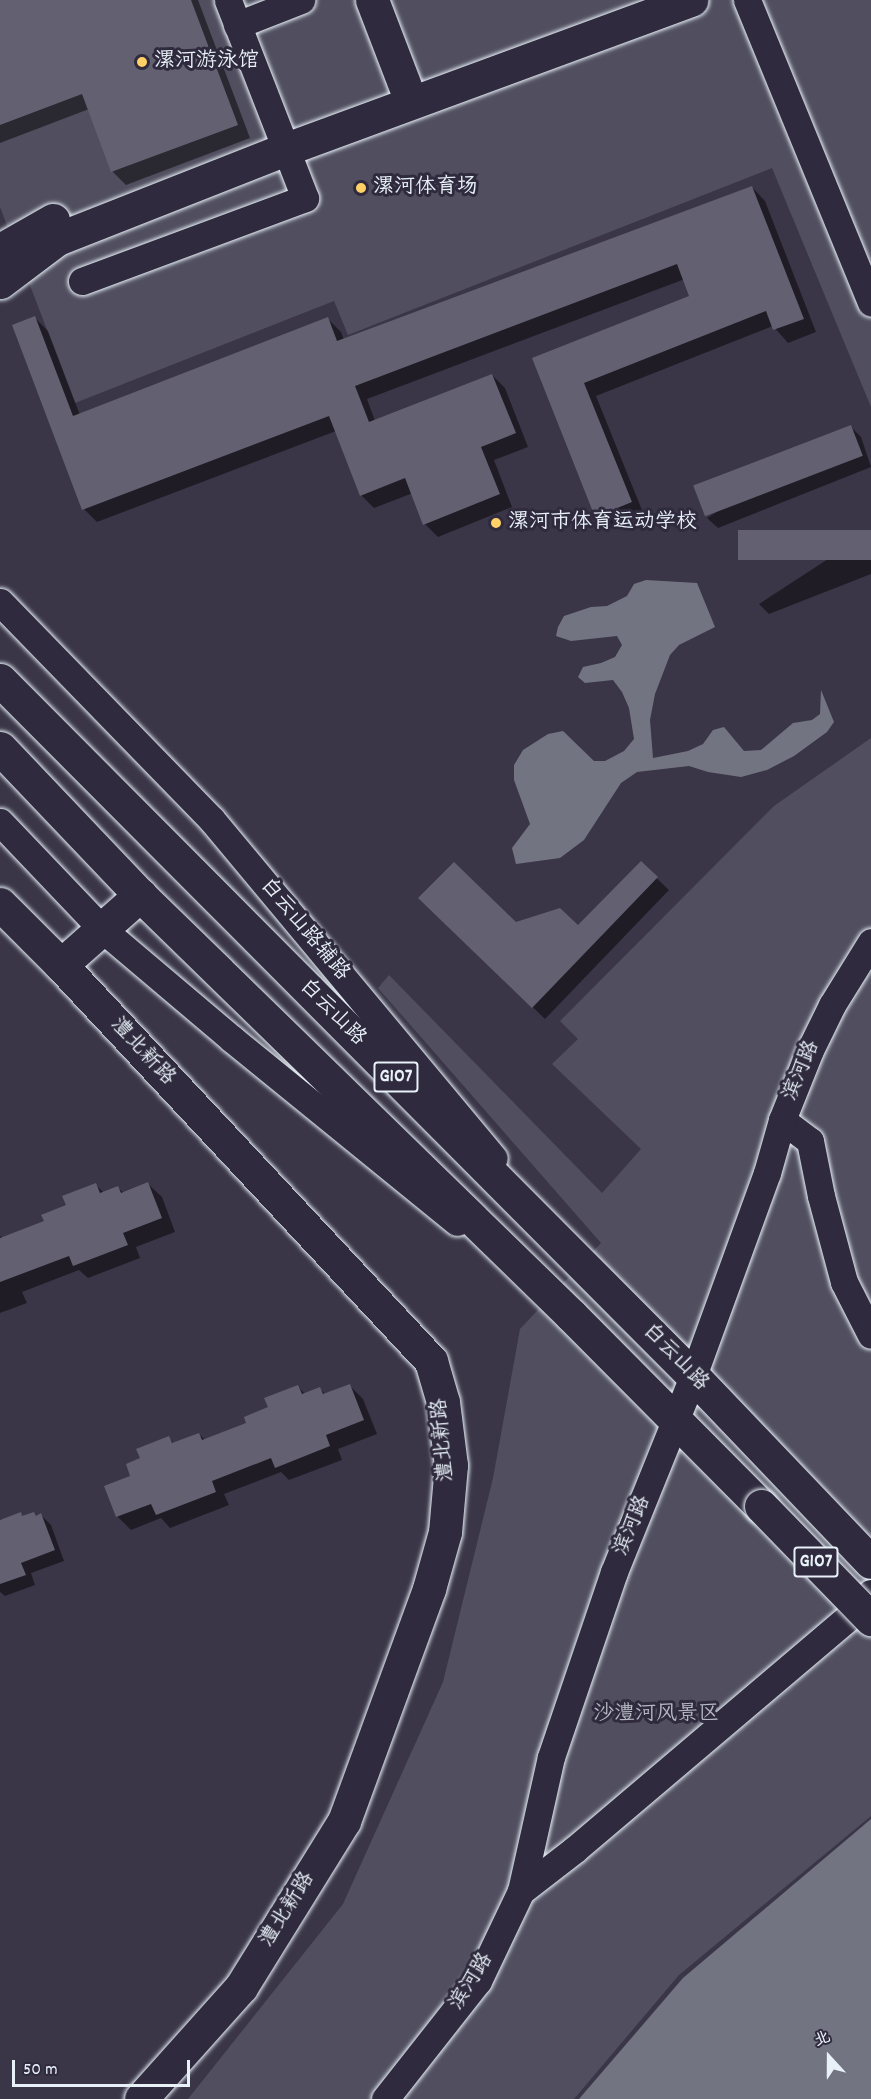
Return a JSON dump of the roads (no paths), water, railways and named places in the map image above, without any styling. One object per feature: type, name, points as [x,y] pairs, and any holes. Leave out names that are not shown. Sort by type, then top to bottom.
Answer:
[{"type":"main road","points":[[372,0],[405,86]]},
{"type":"main road","points":[[0,250],[60,216],[691,0]]},
{"type":"main road","points":[[0,282],[57,239],[405,86],[640,1]]},
{"type":"main road","name":"白云山路","points":[[0,680],[693,1376],[788,1478],[871,1562]]},
{"type":"main road","name":"白云山路","points":[[0,748],[140,895],[571,1315],[871,1619]]},
{"type":"main road","points":[[61,965],[140,895]]},
{"type":"main road","name":"澧北新路","points":[[0,904],[61,965],[431,1361],[443,1402],[451,1465],[445,1532],[429,1589],[344,1821],[241,1987],[141,2099]]},
{"type":"street","points":[[82,281],[305,198],[233,12],[301,0]]},
{"type":"street","points":[[747,0],[871,303]]},
{"type":"street","name":"白云山路辅路","points":[[0,603],[212,820],[591,1274]]},
{"type":"street","points":[[0,822],[102,929],[232,1039],[571,1315]]},
{"type":"street","name":"滨河路","points":[[385,2099],[478,1981],[521,1891],[551,1757],[614,1572],[693,1376],[764,1181],[782,1120],[810,1050],[832,1005],[871,942]]},
{"type":"street","points":[[782,1120],[810,1141],[821,1196],[844,1282],[871,1335]]},
{"type":"street","points":[[521,1891],[574,1850],[850,1616],[871,1593]]},
{"type":"water","points":[[646,580],[697,583],[715,627],[679,645],[670,655],[655,694],[650,720],[653,758],[688,751],[703,744],[713,730],[724,727],[744,751],[761,750],[793,723],[812,720],[820,714],[821,690],[834,722],[827,732],[794,756],[767,770],[741,777],[708,772],[689,766],[637,772],[621,783],[584,840],[560,858],[516,864],[512,848],[530,824],[514,780],[514,765],[523,750],[548,734],[563,731],[594,761],[605,761],[624,751],[634,739],[629,708],[622,692],[613,680],[585,683],[578,677],[583,667],[615,657],[622,645],[617,636],[571,641],[556,636],[558,627],[564,616],[591,607],[607,606],[627,596],[634,584]]},
{"type":"water","points":[[871,1819],[871,2099],[579,2099],[683,1978]]},
{"type":"place","name":"漯河游泳馆","points":[[142,62]]},
{"type":"place","name":"漯河体育场","points":[[361,188]]},
{"type":"place","name":"漯河市体育运动学校","points":[[496,523]]},
{"type":"park label","name":"沙澧河风景区","points":[[656,1715]]}]
